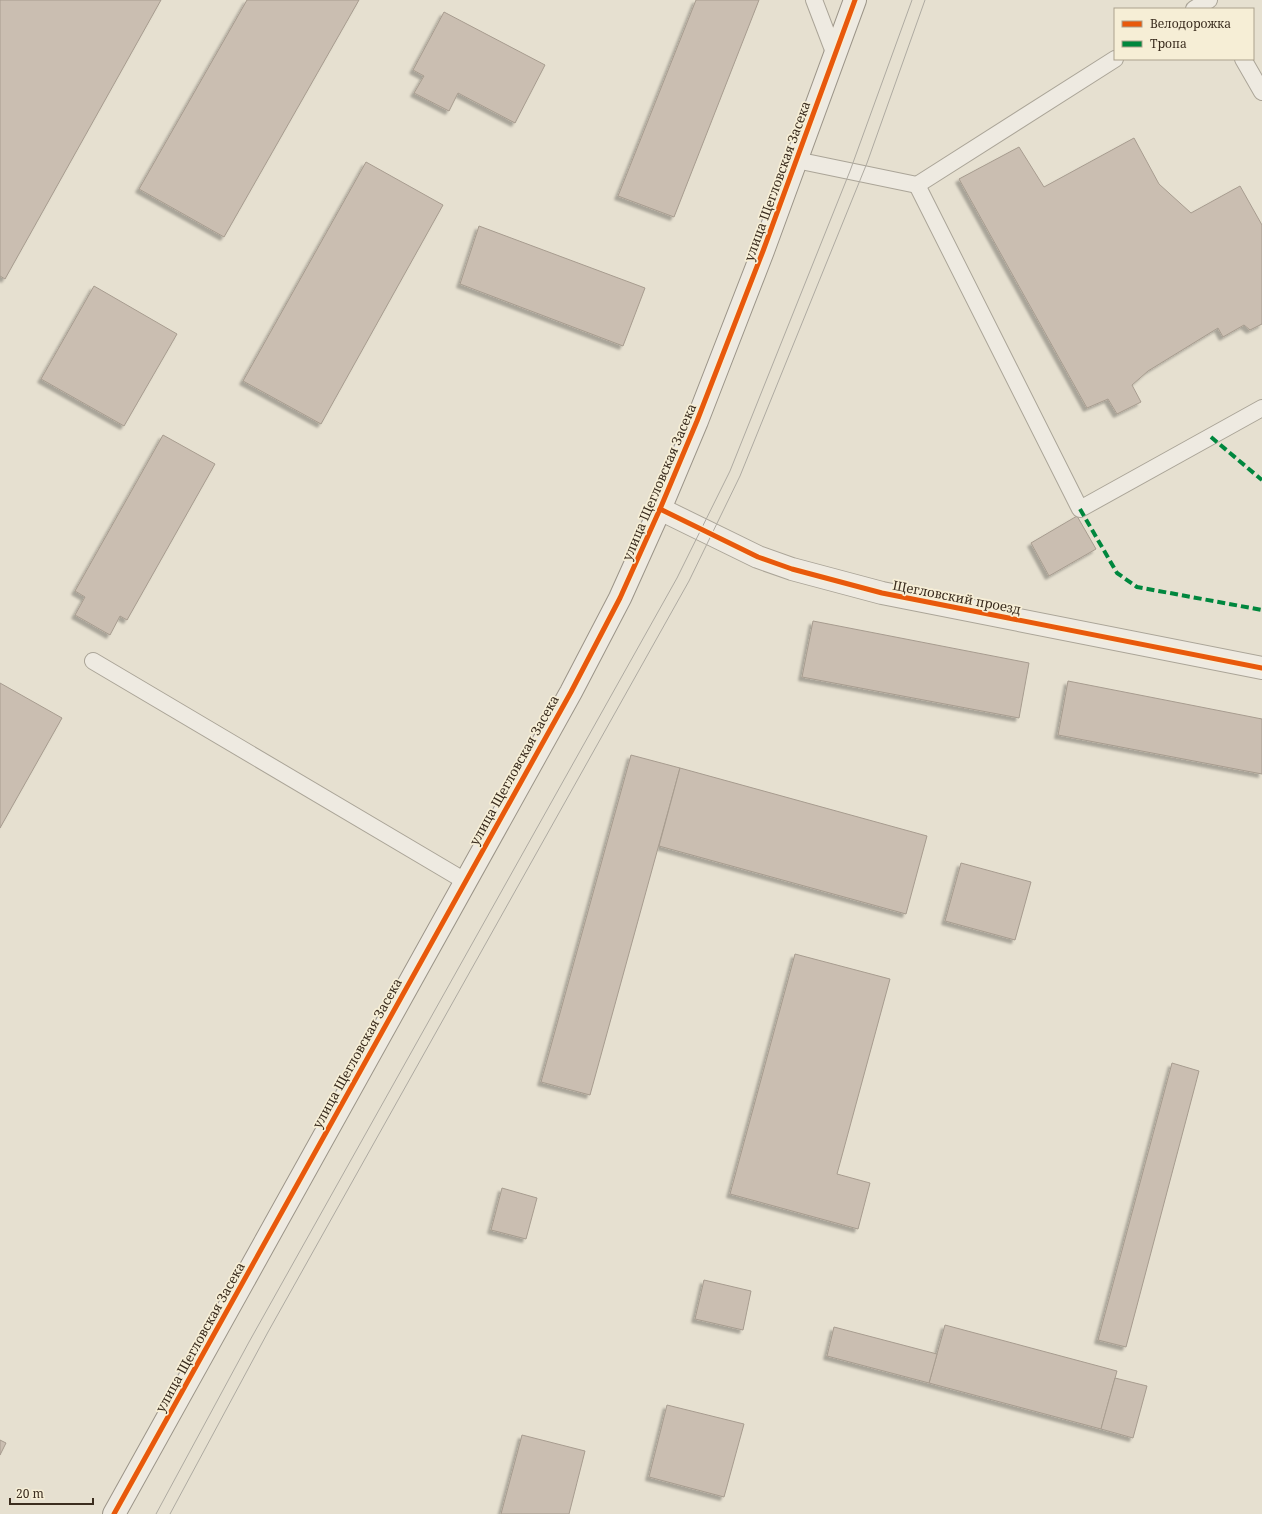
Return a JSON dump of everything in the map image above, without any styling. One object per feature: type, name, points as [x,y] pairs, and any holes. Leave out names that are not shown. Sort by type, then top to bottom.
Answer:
[{"type":"street","name":"улица Щегловская Засека","points":[[114,1514],[571,692],[620,598],[697,421],[855,0]]},
{"type":"street","name":"Щегловский проезд","points":[[660,509],[758,557],[792,569],[882,593],[1262,668]]},
{"type":"lane","points":[[814,0],[835,56]]},
{"type":"lane","points":[[1196,8],[1209,0]]},
{"type":"lane","points":[[796,160],[917,185],[1114,60]]},
{"type":"lane","points":[[1244,60],[1262,92]]},
{"type":"lane","points":[[917,185],[1080,509],[1262,408]]},
{"type":"lane","points":[[93,662],[465,881]]},
{"type":"building","points":[[0,0],[161,0],[5,279],[0,276]]},
{"type":"building","points":[[247,0],[359,0],[224,237],[139,189]]},
{"type":"building","points":[[696,0],[759,0],[674,217],[618,196]]},
{"type":"building","points":[[444,12],[545,65],[515,123],[458,93],[449,111],[414,93],[424,76],[413,70]]},
{"type":"building","points":[[1134,138],[1159,184],[1191,213],[1240,186],[1262,225],[1262,324],[1250,330],[1244,325],[1223,337],[1218,328],[1148,371],[1132,385],[1141,402],[1117,414],[1108,399],[1087,408],[959,179],[1019,147],[1044,187]]},
{"type":"building","points":[[366,162],[443,205],[321,424],[243,381]]},
{"type":"building","points":[[479,226],[645,288],[623,346],[460,284]]},
{"type":"building","points":[[94,286],[177,334],[124,426],[41,379]]},
{"type":"building","points":[[163,435],[215,464],[127,620],[120,616],[110,635],[75,615],[85,597],[75,591]]},
{"type":"building","points":[[1077,516],[1096,549],[1049,576],[1031,543]]},
{"type":"building","points":[[813,621],[1029,663],[1019,718],[802,677]]},
{"type":"building","points":[[1068,681],[1262,719],[1262,774],[1058,735]]},
{"type":"building","points":[[0,683],[62,718],[0,828]]},
{"type":"building","points":[[631,755],[680,768],[590,1095],[541,1082]]},
{"type":"building","points":[[680,768],[927,836],[906,914],[659,846]]},
{"type":"building","points":[[961,863],[1031,882],[1015,940],[945,921]]},
{"type":"building","points":[[795,954],[890,979],[837,1174],[870,1183],[858,1229],[730,1194]]},
{"type":"building","points":[[1172,1063],[1199,1071],[1126,1347],[1098,1340]]},
{"type":"building","points":[[502,1188],[537,1198],[526,1239],[491,1230]]},
{"type":"building","points":[[704,1280],[751,1291],[743,1330],[695,1319]]},
{"type":"building","points":[[945,1325],[1117,1371],[1101,1429],[929,1383]]},
{"type":"building","points":[[834,1327],[937,1354],[929,1383],[827,1356]]},
{"type":"building","points":[[1115,1378],[1147,1386],[1133,1438],[1101,1429]]},
{"type":"building","points":[[667,1405],[744,1424],[724,1497],[649,1477]]},
{"type":"building","points":[[522,1435],[585,1451],[569,1514],[501,1514]]},
{"type":"building","points":[[0,1440],[6,1443],[0,1455]]},
{"type":"tram line","points":[[156,1514],[249,1342],[677,578],[730,471],[850,171],[912,0]]},
{"type":"tram line","points":[[170,1514],[268,1332],[689,581],[740,476],[867,163],[925,0]]},
{"type":"marked path","points":[[1211,437],[1262,480]]},
{"type":"marked path","points":[[1080,509],[1117,573],[1137,587],[1262,610]]},
{"type":"cycle path","points":[[114,1514],[571,692],[620,598],[697,421],[763,251],[855,0]]},
{"type":"cycle path","points":[[660,509],[758,557],[792,569],[882,593],[1262,668]]}]
